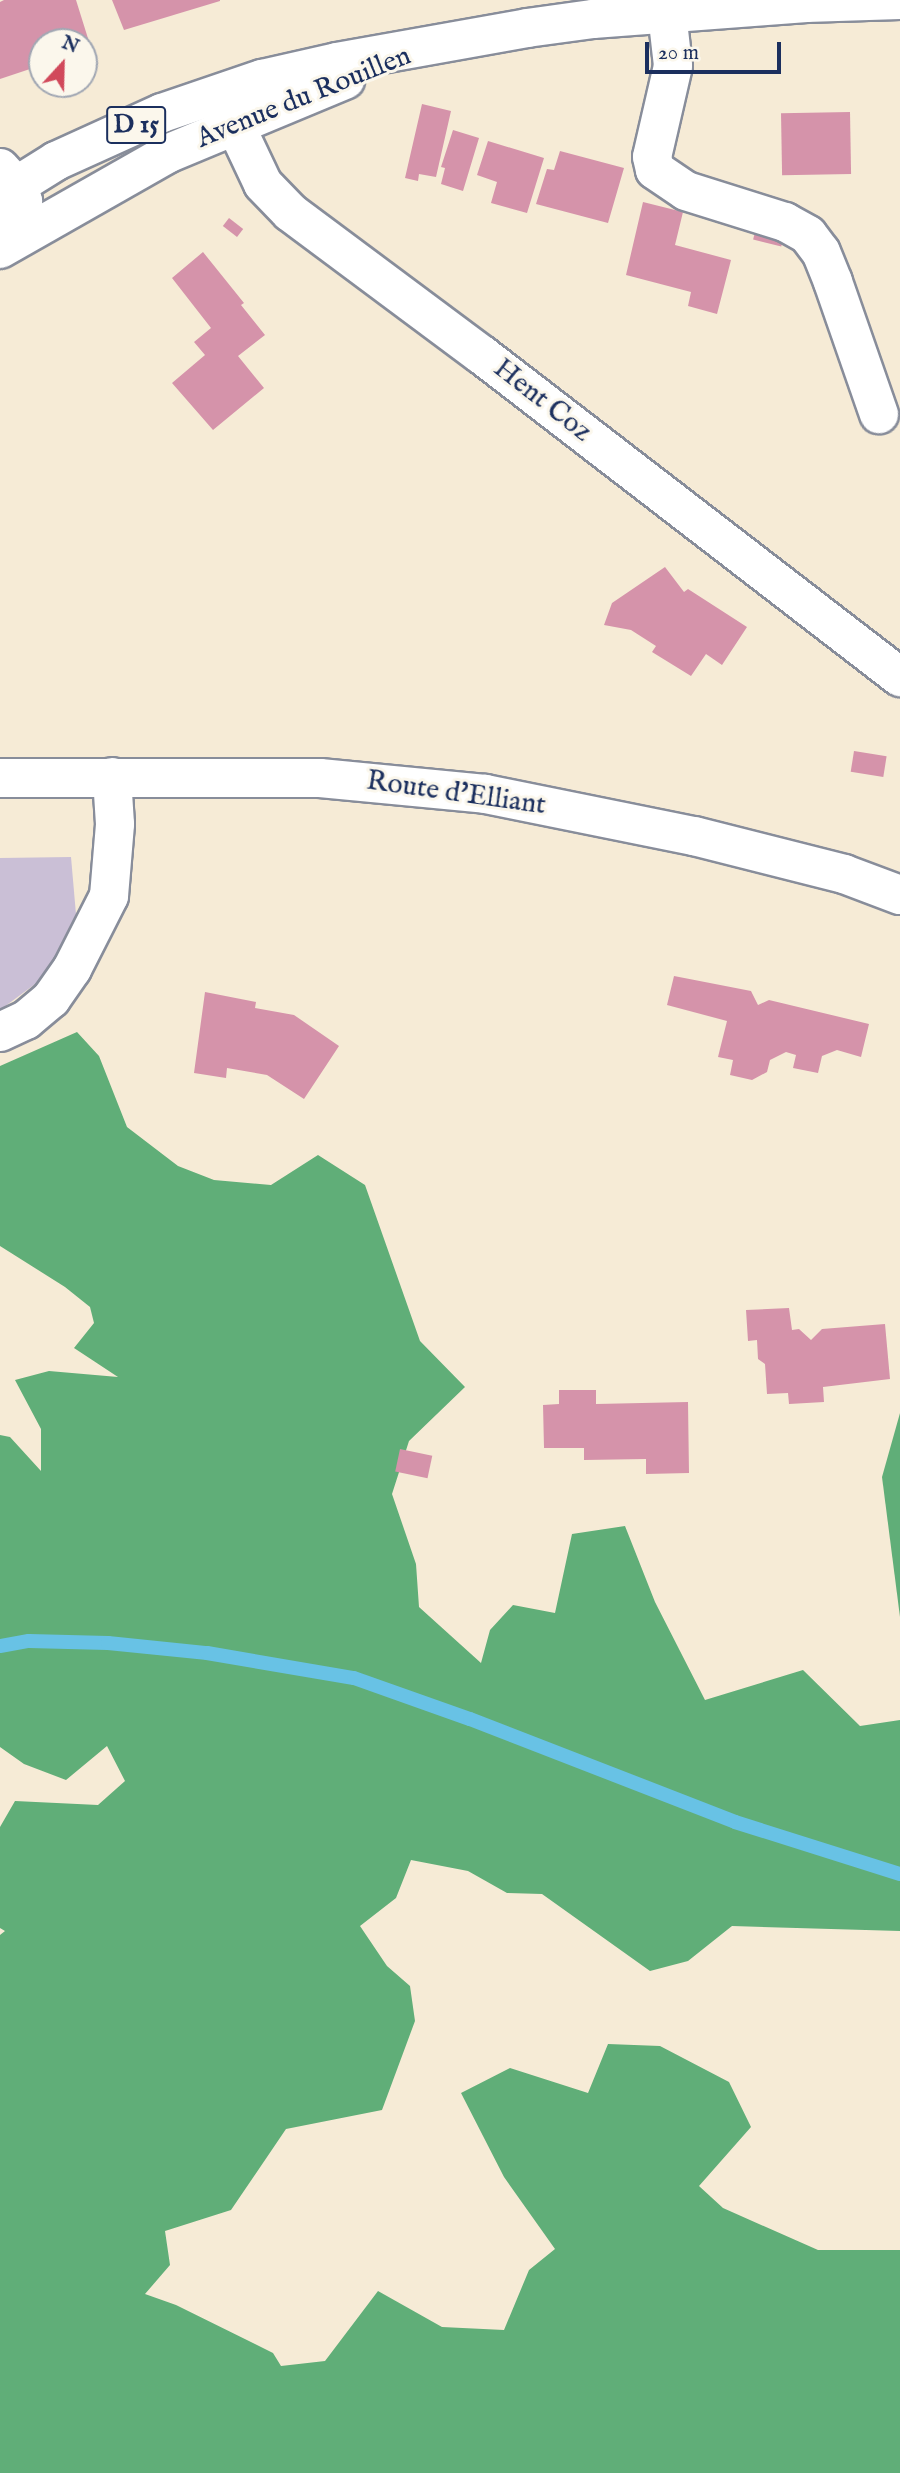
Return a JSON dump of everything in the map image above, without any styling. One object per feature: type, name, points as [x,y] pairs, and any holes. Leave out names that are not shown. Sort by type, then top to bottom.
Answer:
[{"type":"street","name":"Avenue du Rouillen","points":[[0,249],[133,172],[227,109],[262,79],[337,62],[425,49],[527,28],[667,13],[900,0]]},
{"type":"street","points":[[667,13],[673,65],[652,158],[655,170],[669,183],[686,191],[785,222],[808,236],[821,252],[834,282],[879,414]]},
{"type":"street","name":"Avenue du Rouillen","points":[[0,226],[16,214],[23,201],[5,183],[162,113],[227,109]]},
{"type":"street","name":"Hent Coz","points":[[227,109],[263,184],[290,212],[482,355],[900,677]]},
{"type":"street","points":[[0,1032],[26,1020],[51,999],[82,953],[109,896],[116,824],[112,777]]},
{"type":"street","name":"Route d'Elliant","points":[[0,778],[320,778],[485,794],[694,836],[844,874],[900,895]]},
{"type":"shaded area","points":[[71,857],[77,926],[54,970],[0,1010],[0,858]]},
{"type":"green space","points":[[77,1032],[99,1056],[127,1127],[178,1166],[214,1180],[271,1185],[318,1155],[365,1185],[420,1341],[465,1387],[409,1441],[392,1494],[416,1564],[419,1607],[481,1663],[490,1630],[513,1605],[555,1613],[572,1534],[625,1526],[655,1602],[705,1700],[803,1670],[860,1726],[900,1720],[900,1931],[732,1926],[688,1961],[650,1971],[542,1894],[507,1893],[468,1871],[411,1860],[396,1898],[360,1926],[387,1966],[410,1986],[415,2021],[382,2110],[286,2129],[231,2210],[165,2231],[170,2265],[145,2294],[176,2305],[273,2353],[281,2366],[325,2361],[378,2291],[442,2327],[504,2330],[529,2270],[555,2249],[504,2177],[461,2093],[510,2068],[588,2093],[608,2044],[660,2046],[729,2082],[751,2127],[699,2186],[723,2208],[818,2250],[900,2250],[900,2473],[0,2473],[0,1935],[5,1931],[0,1928],[0,1827],[15,1801],[98,1805],[125,1781],[107,1746],[66,1780],[24,1764],[0,1747],[0,1435],[10,1437],[41,1471],[41,1429],[15,1380],[49,1371],[118,1377],[74,1348],[94,1323],[90,1307],[65,1287],[0,1246],[0,1066]]},
{"type":"green space","points":[[900,1413],[900,1617],[882,1477]]},
{"type":"building","points":[[76,0],[85,28],[28,28],[28,70],[0,79],[0,2]]},
{"type":"building","points":[[112,0],[220,0],[220,1],[124,30]]},
{"type":"building","points":[[422,104],[451,111],[436,177],[419,174],[418,181],[405,178]]},
{"type":"building","points":[[850,112],[851,174],[782,175],[781,113]]},
{"type":"building","points":[[453,130],[479,138],[463,191],[441,184],[445,168],[441,167]]},
{"type":"building","points":[[488,141],[544,158],[527,213],[491,203],[497,182],[477,175]]},
{"type":"building","points":[[560,151],[624,168],[608,223],[536,204],[547,169],[554,170]]},
{"type":"building","points":[[643,202],[683,212],[675,245],[731,260],[717,314],[688,306],[691,292],[626,275]]},
{"type":"building","points":[[229,218],[243,229],[237,237],[223,226]]},
{"type":"building","points":[[757,224],[785,231],[781,247],[753,240]]},
{"type":"building","points":[[203,252],[244,303],[241,305],[265,335],[238,356],[264,388],[213,430],[172,383],[205,355],[194,342],[211,328],[172,278]]},
{"type":"building","points":[[665,567],[684,592],[688,589],[747,627],[722,665],[706,654],[691,676],[652,652],[656,646],[631,630],[604,625],[612,603]]},
{"type":"building","points":[[854,751],[887,756],[883,777],[851,772]]},
{"type":"building","points":[[674,976],[751,991],[758,1005],[769,1000],[869,1024],[861,1057],[837,1050],[822,1056],[818,1073],[793,1068],[796,1055],[786,1052],[770,1060],[767,1072],[752,1080],[730,1075],[733,1060],[718,1057],[727,1021],[667,1005]]},
{"type":"building","points":[[205,992],[256,1002],[255,1008],[294,1015],[339,1046],[304,1099],[267,1075],[227,1068],[226,1078],[194,1073]]},
{"type":"building","points":[[789,1308],[792,1330],[799,1329],[811,1340],[822,1329],[885,1324],[890,1379],[823,1387],[824,1402],[789,1404],[788,1393],[767,1394],[765,1364],[758,1359],[757,1340],[748,1341],[746,1310]]},
{"type":"building","points":[[559,1390],[596,1390],[596,1404],[688,1402],[689,1473],[646,1474],[646,1459],[584,1460],[584,1448],[544,1448],[543,1405],[559,1404]]},
{"type":"building","points":[[400,1449],[432,1456],[427,1478],[395,1471]]},
{"type":"waterway","points":[[0,1646],[29,1641],[108,1643],[207,1653],[354,1678],[470,1719],[735,1822],[900,1874]]}]
